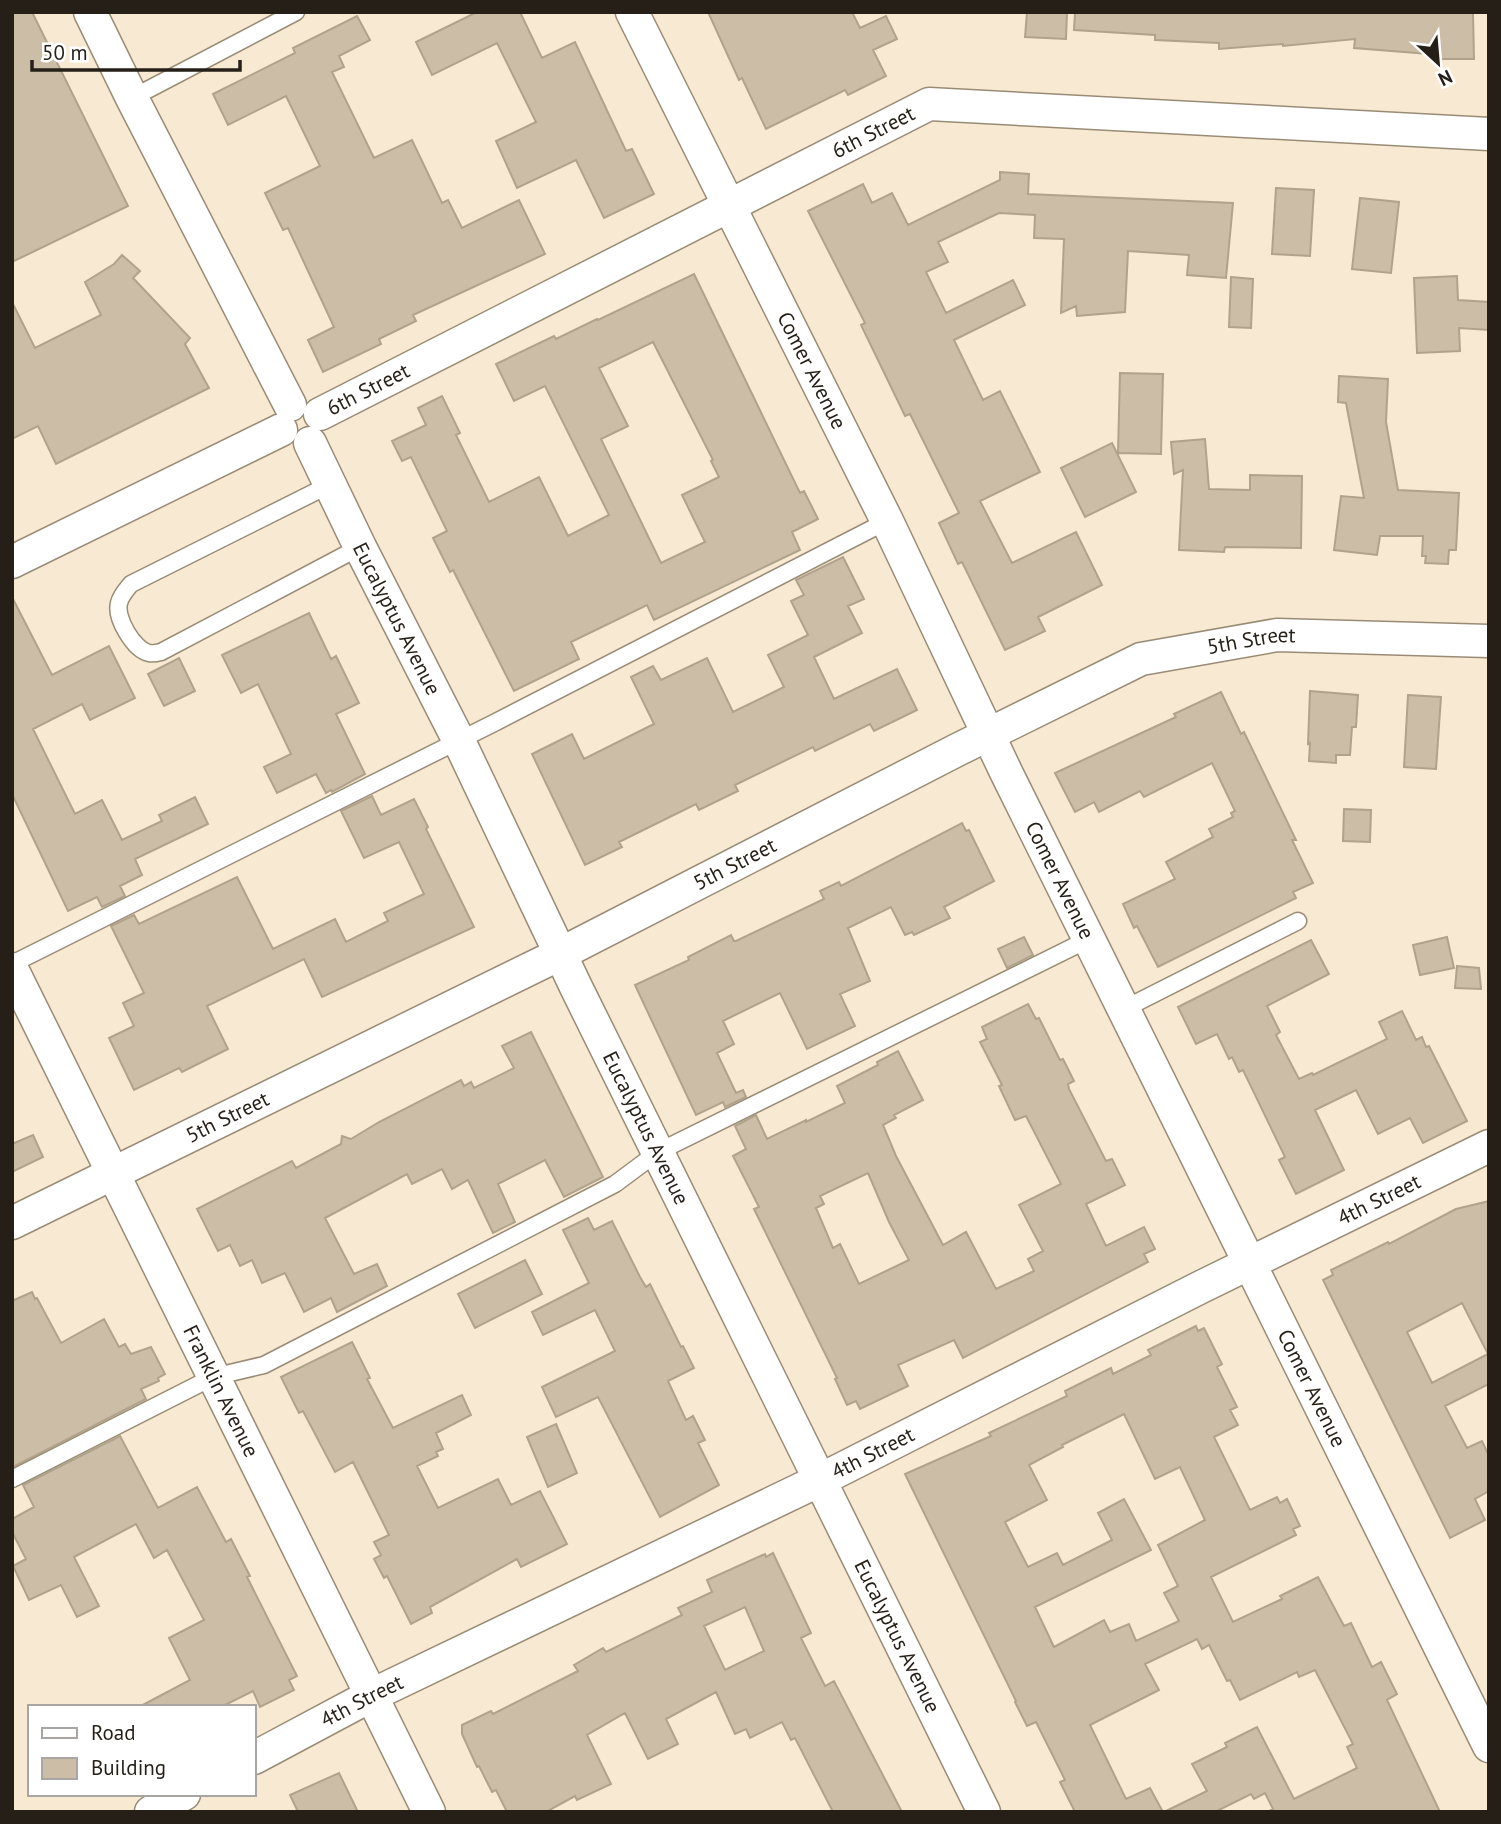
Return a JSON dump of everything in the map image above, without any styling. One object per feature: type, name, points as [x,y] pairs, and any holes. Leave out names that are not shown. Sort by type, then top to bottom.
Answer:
[{"type":"street","name":"Eucalyptus Avenue","points":[[90,12],[459,741],[560,954],[984,1812]]},
{"type":"street","name":"Comer Avenue","points":[[632,12],[887,521],[988,735],[1489,1746]]},
{"type":"street","name":"6th Street","points":[[12,562],[300,423],[929,104],[1489,134]]},
{"type":"street","name":"5th Street","points":[[12,1223],[560,954],[1141,659],[1277,635],[1489,642]]},
{"type":"street","name":"Franklin Avenue","points":[[12,969],[429,1812]]},
{"type":"street","name":"4th Street","points":[[256,1757],[372,1695],[820,1480],[1489,1146]]},
{"type":"street","points":[[151,1812],[180,1796]]},
{"type":"lane","points":[[132,98],[296,12]]},
{"type":"lane","points":[[329,485],[131,584],[122,594],[118,606],[120,622],[138,646],[147,653],[160,652],[360,547]]},
{"type":"lane","points":[[12,964],[459,741],[887,521]]},
{"type":"lane","points":[[1124,1009],[1298,921]]},
{"type":"lane","points":[[12,1479],[213,1377],[264,1365],[615,1184],[658,1152],[1089,939]]},
{"type":"building","points":[[12,12],[32,12],[128,206],[12,262]]},
{"type":"building","points":[[477,12],[520,12],[542,58],[575,42],[626,151],[632,149],[654,194],[604,218],[576,160],[517,188],[496,141],[536,122],[497,43],[432,75],[416,42]]},
{"type":"building","points":[[708,12],[852,12],[860,28],[886,16],[897,39],[873,50],[886,76],[848,95],[845,90],[766,129],[742,78],[739,80]]},
{"type":"building","points":[[1027,12],[1067,12],[1066,39],[1025,37]]},
{"type":"building","points":[[1075,12],[1473,12],[1474,59],[1429,59],[1429,54],[1354,48],[1355,39],[1219,49],[1219,43],[1155,40],[1155,35],[1074,30]]},
{"type":"building","points":[[357,16],[370,40],[339,56],[344,67],[332,72],[374,158],[412,140],[442,203],[448,200],[462,228],[519,200],[545,254],[413,315],[416,321],[379,339],[381,344],[323,372],[308,340],[334,327],[288,228],[283,230],[265,193],[320,166],[286,96],[228,125],[213,94],[295,53],[293,48]]},
{"type":"building","points":[[1000,172],[1029,174],[1028,194],[1233,203],[1226,278],[1187,275],[1189,255],[1128,251],[1125,312],[1077,316],[1076,306],[1061,313],[1064,239],[1034,238],[1035,215],[999,213],[938,242],[948,262],[926,272],[946,313],[1013,280],[1025,305],[954,340],[983,400],[1000,391],[1040,472],[980,501],[1012,563],[1076,532],[1102,585],[1038,617],[1045,631],[1005,650],[962,562],[958,564],[939,523],[959,513],[910,414],[905,416],[861,325],[865,323],[808,211],[863,184],[872,203],[892,193],[908,225],[1000,180]]},
{"type":"building","points":[[1276,188],[1314,190],[1310,256],[1272,254]]},
{"type":"building","points":[[1360,198],[1399,202],[1391,273],[1352,269]]},
{"type":"building","points":[[122,255],[140,271],[133,278],[190,338],[185,344],[209,388],[56,464],[38,426],[12,439],[12,302],[35,348],[101,315],[85,282],[114,264]]},
{"type":"building","points":[[694,274],[800,493],[804,491],[818,519],[792,532],[800,550],[654,620],[647,605],[571,642],[579,659],[514,691],[453,570],[450,572],[433,538],[447,531],[411,457],[402,461],[392,441],[426,425],[418,408],[442,396],[460,433],[456,435],[489,502],[539,477],[568,536],[609,515],[545,386],[514,401],[496,364],[554,336],[556,339]],"holes":[[[653,342],[713,460],[711,461],[719,477],[682,495],[705,542],[661,563],[601,439],[628,426],[599,368]]]},
{"type":"building","points":[[1457,276],[1458,300],[1489,302],[1489,330],[1459,328],[1460,351],[1417,353],[1414,278]]},
{"type":"building","points":[[1231,277],[1253,279],[1251,328],[1229,327]]},
{"type":"building","points":[[1120,373],[1163,374],[1161,454],[1118,453]]},
{"type":"building","points":[[1339,376],[1388,379],[1386,422],[1398,490],[1459,493],[1456,550],[1449,550],[1448,564],[1425,563],[1426,556],[1422,556],[1423,536],[1380,536],[1377,555],[1334,550],[1341,496],[1364,498],[1346,403],[1338,402]]},
{"type":"building","points":[[1205,439],[1209,489],[1250,490],[1250,475],[1302,476],[1301,548],[1225,547],[1224,552],[1179,550],[1183,470],[1174,474],[1171,442]]},
{"type":"building","points":[[1112,443],[1136,492],[1085,517],[1061,468]]},
{"type":"building","points":[[843,557],[864,599],[848,606],[862,633],[814,657],[834,699],[897,669],[917,710],[874,731],[870,724],[815,751],[813,747],[735,785],[738,791],[699,810],[696,804],[619,842],[622,847],[585,865],[532,754],[572,734],[584,759],[654,724],[631,677],[653,666],[661,680],[707,658],[733,712],[784,687],[768,655],[808,635],[791,601],[804,595],[796,580]]},
{"type":"building","points":[[12,597],[52,675],[109,646],[135,698],[90,720],[82,704],[33,729],[75,814],[102,800],[122,840],[162,821],[159,815],[195,797],[208,824],[135,859],[142,875],[120,886],[125,896],[102,907],[97,897],[68,911],[12,794]]},
{"type":"building","points":[[309,613],[331,659],[336,656],[359,703],[336,714],[365,774],[332,792],[331,790],[326,793],[316,774],[277,793],[264,767],[291,754],[258,684],[241,693],[222,655]]},
{"type":"building","points":[[179,658],[195,691],[164,706],[148,674]]},
{"type":"building","points":[[1310,691],[1358,695],[1356,727],[1352,727],[1350,755],[1336,755],[1336,763],[1309,761]]},
{"type":"building","points":[[1221,692],[1241,734],[1244,732],[1296,840],[1292,840],[1313,883],[1293,892],[1296,898],[1158,967],[1123,904],[1175,879],[1166,862],[1213,837],[1209,829],[1233,817],[1231,813],[1235,811],[1212,763],[1144,797],[1140,791],[1099,812],[1094,802],[1075,812],[1055,773],[1176,717],[1174,714]]},
{"type":"building","points":[[1408,695],[1441,697],[1436,769],[1404,767]]},
{"type":"building","points":[[372,796],[381,815],[414,799],[474,927],[322,997],[304,959],[207,1006],[228,1049],[182,1072],[179,1068],[134,1090],[109,1038],[134,1026],[123,1003],[144,993],[111,926],[134,915],[139,924],[237,877],[273,949],[335,919],[346,942],[388,921],[384,913],[424,894],[399,842],[364,858],[341,811]]},
{"type":"building","points":[[1344,809],[1371,810],[1370,842],[1343,841]]},
{"type":"building","points":[[962,823],[966,831],[969,830],[994,881],[944,907],[950,918],[914,935],[912,932],[905,935],[891,907],[848,928],[870,981],[840,994],[855,1026],[807,1049],[780,993],[723,1021],[734,1044],[717,1053],[736,1093],[743,1090],[746,1097],[725,1107],[723,1102],[696,1115],[635,985],[689,960],[688,957],[731,935],[736,941],[824,899],[820,891],[839,882],[841,886]]},
{"type":"building","points":[[1024,937],[1033,955],[1007,968],[998,949]]},
{"type":"building","points":[[1447,937],[1454,968],[1420,975],[1413,945]]},
{"type":"building","points":[[1311,940],[1329,974],[1267,1006],[1280,1032],[1276,1035],[1299,1079],[1312,1073],[1313,1075],[1387,1039],[1379,1022],[1402,1011],[1416,1040],[1422,1037],[1426,1047],[1429,1046],[1467,1121],[1423,1143],[1410,1118],[1378,1134],[1356,1090],[1315,1110],[1344,1170],[1296,1194],[1279,1160],[1285,1157],[1243,1070],[1239,1072],[1232,1057],[1229,1059],[1217,1034],[1196,1044],[1178,1007]]},
{"type":"building","points":[[1457,966],[1479,968],[1481,989],[1455,988]]},
{"type":"building","points":[[1028,1004],[1036,1019],[1039,1018],[1074,1081],[1068,1084],[1069,1089],[1106,1161],[1112,1159],[1125,1185],[1086,1204],[1106,1246],[1144,1227],[1155,1249],[1144,1254],[1148,1262],[963,1358],[954,1340],[898,1365],[908,1386],[860,1409],[856,1401],[847,1405],[835,1379],[837,1378],[754,1209],[759,1207],[733,1156],[746,1149],[735,1126],[756,1115],[767,1139],[806,1122],[845,1103],[837,1086],[878,1065],[877,1062],[898,1051],[923,1100],[894,1115],[896,1118],[883,1125],[896,1156],[943,1245],[966,1232],[996,1289],[1034,1271],[1028,1259],[1043,1251],[1019,1205],[1061,1184],[1026,1116],[1015,1120],[999,1086],[1002,1085],[980,1042],[987,1039],[982,1027]],"holes":[[[868,1173],[909,1260],[859,1284],[840,1244],[833,1248],[816,1208],[824,1204],[820,1196]]]},
{"type":"building","points":[[531,1032],[603,1177],[564,1197],[545,1160],[498,1184],[515,1222],[493,1233],[468,1180],[452,1189],[442,1169],[412,1184],[407,1174],[325,1218],[354,1274],[377,1264],[387,1286],[337,1312],[331,1298],[304,1312],[285,1273],[262,1283],[252,1260],[240,1266],[230,1245],[218,1251],[197,1209],[292,1161],[296,1168],[341,1144],[342,1136],[351,1139],[461,1080],[464,1086],[471,1082],[474,1088],[514,1068],[502,1046]]},
{"type":"building","points":[[33,1135],[43,1157],[12,1172],[12,1144]]},
{"type":"building","points":[[1489,1201],[1489,1384],[1445,1406],[1467,1448],[1482,1441],[1489,1456],[1489,1491],[1475,1499],[1485,1520],[1450,1538],[1323,1280],[1333,1275],[1331,1270],[1456,1209]],"holes":[[[1462,1303],[1488,1354],[1432,1383],[1407,1332]]]},
{"type":"building","points":[[588,1218],[594,1230],[612,1221],[640,1277],[646,1287],[650,1284],[694,1368],[668,1381],[686,1420],[693,1416],[705,1440],[698,1443],[719,1485],[660,1517],[598,1397],[556,1417],[542,1387],[615,1351],[595,1310],[543,1335],[532,1312],[589,1283],[563,1230]]},
{"type":"building","points":[[525,1260],[542,1294],[475,1328],[458,1294]]},
{"type":"building","points":[[32,1292],[61,1343],[104,1319],[119,1347],[125,1344],[131,1354],[151,1347],[165,1374],[158,1378],[159,1381],[141,1389],[146,1399],[13,1467],[12,1301]]},
{"type":"building","points":[[1196,1326],[1198,1331],[1204,1328],[1222,1364],[1217,1367],[1237,1407],[1230,1410],[1238,1425],[1214,1437],[1250,1510],[1277,1497],[1280,1503],[1287,1499],[1300,1526],[1293,1529],[1296,1535],[1211,1577],[1233,1622],[1282,1599],[1280,1596],[1318,1577],[1344,1626],[1351,1623],[1372,1667],[1381,1662],[1397,1694],[1387,1700],[1440,1812],[1267,1812],[1273,1809],[1265,1793],[1254,1799],[1251,1794],[1215,1812],[1164,1812],[1207,1791],[1192,1764],[1227,1747],[1225,1743],[1257,1727],[1294,1799],[1357,1768],[1347,1747],[1353,1744],[1315,1670],[1299,1677],[1297,1672],[1240,1700],[1209,1645],[1202,1649],[1197,1639],[1145,1664],[1159,1690],[1090,1725],[1126,1799],[1150,1788],[1163,1812],[1075,1812],[1060,1782],[1065,1780],[1036,1722],[1027,1726],[905,1474],[991,1436],[989,1433],[1067,1396],[1065,1391],[1111,1368],[1113,1374],[1151,1355],[1148,1350]],"holes":[[[1124,1414],[1155,1479],[1180,1467],[1205,1520],[1158,1545],[1178,1586],[1164,1593],[1179,1621],[1136,1641],[1129,1624],[1110,1632],[1104,1620],[1054,1647],[1035,1607],[1151,1550],[1124,1499],[1098,1513],[1112,1540],[1063,1565],[1057,1553],[1028,1567],[1005,1522],[1047,1500],[1029,1465]]]},
{"type":"building","points":[[352,1342],[370,1378],[367,1379],[393,1428],[462,1395],[471,1415],[436,1433],[443,1449],[436,1452],[438,1456],[417,1466],[438,1508],[498,1479],[511,1505],[540,1491],[567,1544],[521,1567],[517,1559],[430,1607],[432,1613],[411,1624],[387,1576],[384,1578],[374,1559],[381,1555],[374,1542],[389,1535],[353,1462],[335,1472],[303,1411],[299,1413],[281,1377]]},
{"type":"building","points":[[556,1424],[577,1473],[548,1487],[527,1437]]},
{"type":"building","points":[[120,1436],[158,1508],[197,1487],[226,1542],[231,1539],[250,1576],[247,1577],[297,1676],[289,1680],[294,1690],[260,1707],[253,1691],[225,1705],[143,1705],[190,1680],[169,1638],[204,1620],[167,1550],[154,1558],[136,1524],[74,1557],[99,1606],[77,1617],[61,1585],[29,1600],[13,1566],[26,1559],[12,1532],[12,1519],[34,1507],[23,1485]]},
{"type":"building","points":[[773,1553],[811,1633],[801,1638],[825,1686],[834,1681],[902,1812],[833,1812],[795,1738],[791,1740],[782,1722],[750,1738],[746,1729],[735,1734],[716,1692],[666,1719],[678,1744],[648,1759],[625,1713],[587,1735],[611,1784],[577,1800],[575,1796],[546,1812],[507,1812],[496,1790],[492,1792],[479,1766],[477,1767],[462,1734],[462,1725],[491,1711],[493,1714],[578,1671],[574,1665],[603,1648],[606,1652],[682,1615],[678,1608],[712,1592],[707,1580],[765,1554],[766,1557]],"holes":[[[745,1607],[764,1651],[725,1670],[704,1626]]]},
{"type":"building","points":[[339,1773],[358,1812],[298,1812],[290,1795]]}]
